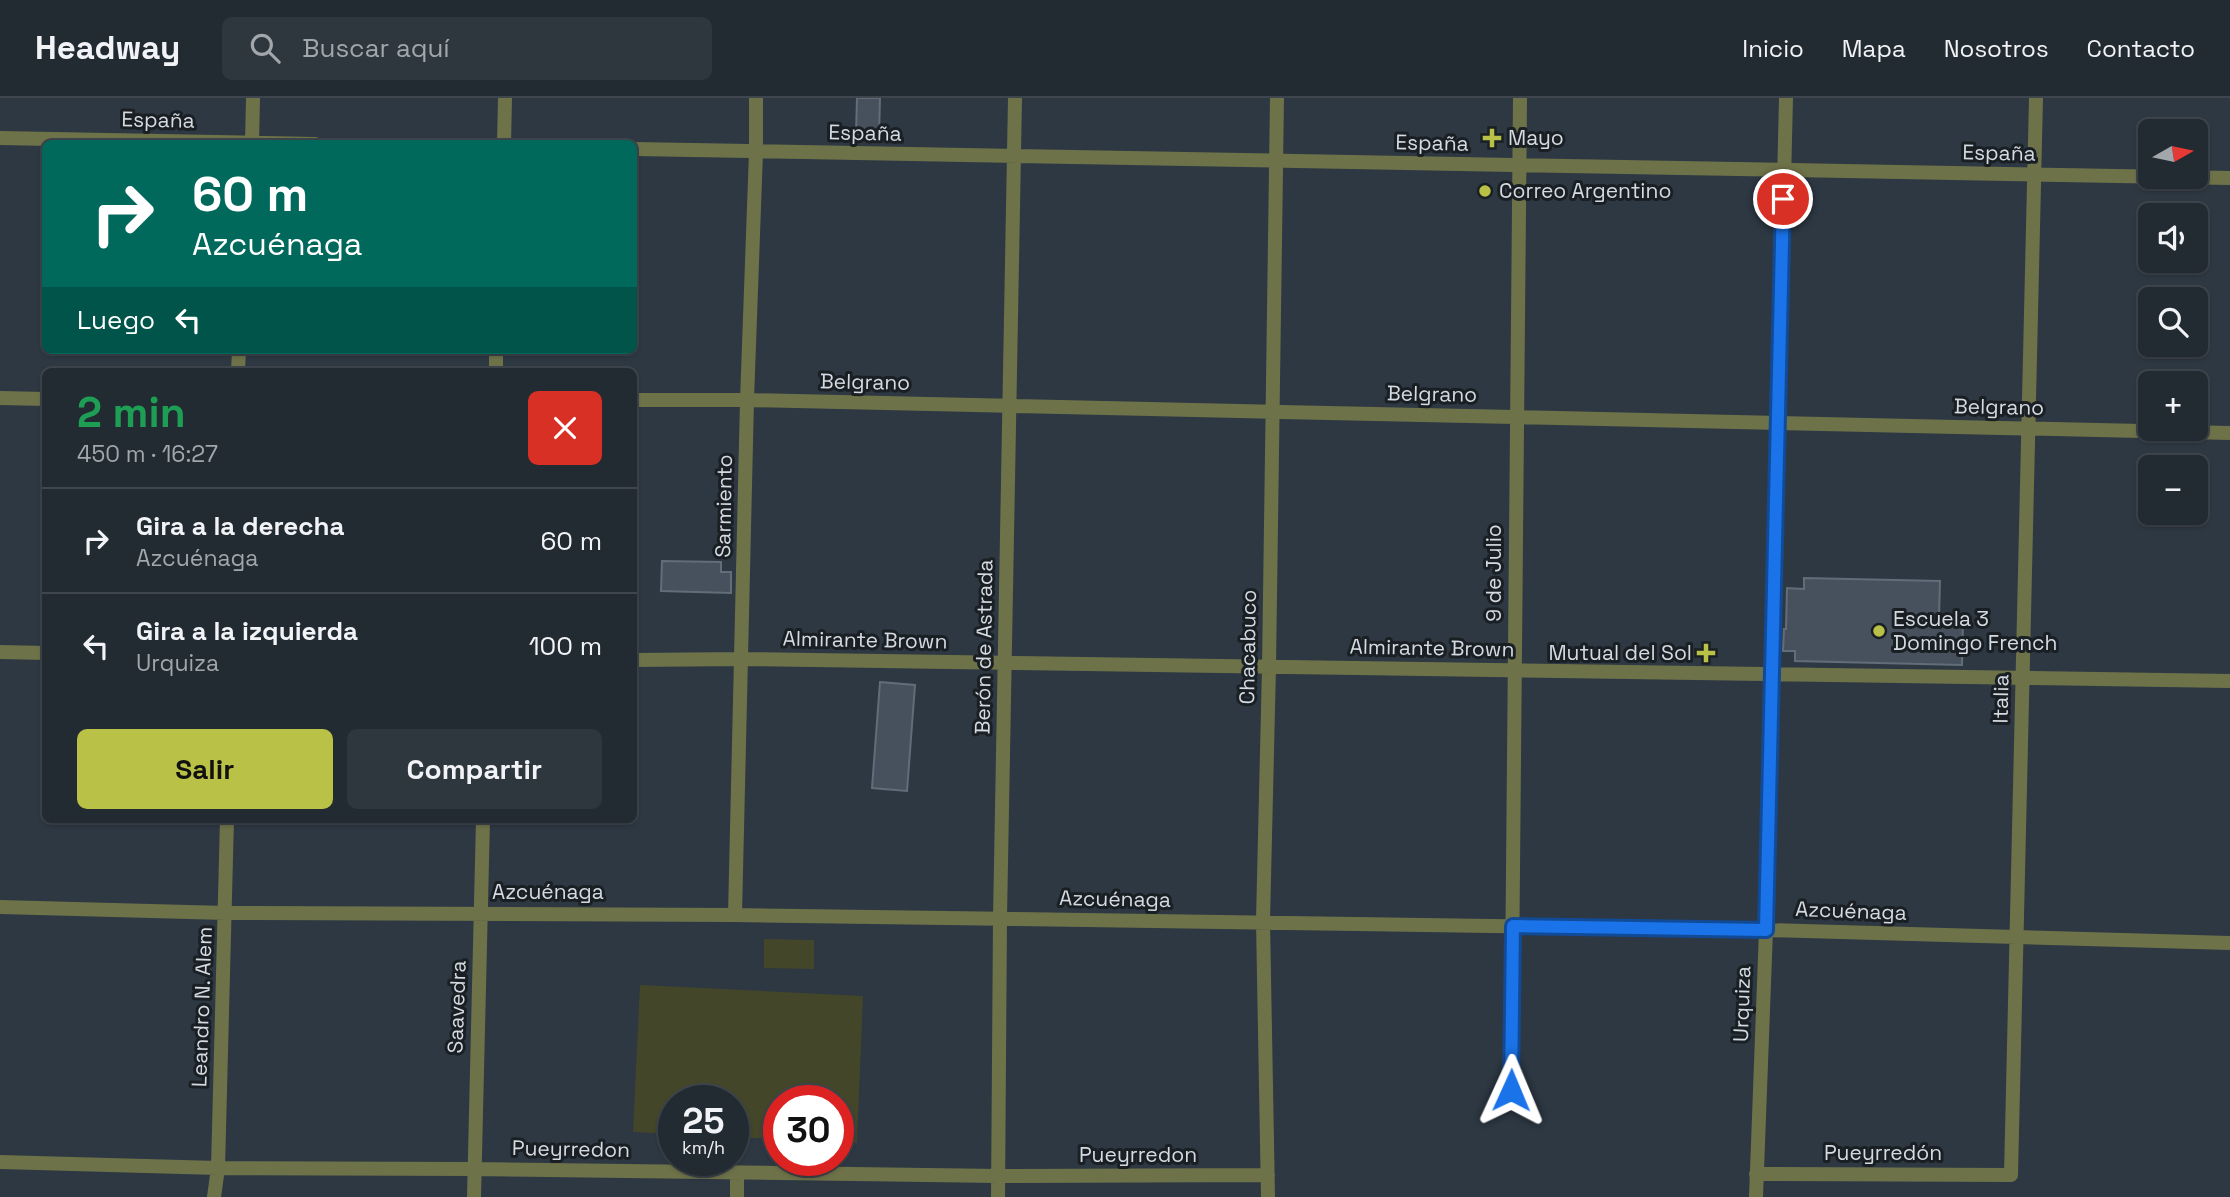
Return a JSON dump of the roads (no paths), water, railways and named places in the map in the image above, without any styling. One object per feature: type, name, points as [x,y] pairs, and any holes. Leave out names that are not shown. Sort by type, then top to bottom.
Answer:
[{"type":"street","points":[[252,140],[253,98]]},
{"type":"street","points":[[504,140],[505,98]]},
{"type":"street","name":"Sarmiento","points":[[735,915],[756,98]]},
{"type":"street","name":"Berón de Astrada","points":[[998,1197],[1014,98]]},
{"type":"street","name":"Chacabuco","points":[[1268,1197],[1263,922],[1277,98]]},
{"type":"street","name":"9 de Julio","points":[[1511,1090],[1520,98]]},
{"type":"street","name":"Urquiza","points":[[1756,1197],[1773,675],[1786,98]]},
{"type":"street","name":"Italia","points":[[2011,1175],[2036,98]]},
{"type":"street","name":"España","points":[[0,138],[101,140]]},
{"type":"street","name":"España","points":[[637,149],[2230,178]]},
{"type":"street","points":[[0,398],[42,399]]},
{"type":"street","name":"Belgrano","points":[[637,400],[747,400],[2230,433]]},
{"type":"street","points":[[0,652],[42,653]]},
{"type":"street","name":"Almirante Brown","points":[[637,660],[742,659],[2230,681]]},
{"type":"street","name":"Leandro N. Alem","points":[[214,1197],[218,1168],[227,823]]},
{"type":"street","name":"Saavedra","points":[[474,1197],[483,823]]},
{"type":"street","name":"Azcuénaga","points":[[0,906],[226,913],[735,915],[1766,930],[2230,943]]},
{"type":"street","name":"Pueyrredon","points":[[0,1162],[218,1168],[658,1172]]},
{"type":"street","name":"Pueyrredon","points":[[749,1173],[1268,1175]]},
{"type":"street","name":"Pueyrredón","points":[[1756,1174],[2011,1175]]},
{"type":"street","points":[[737,1176],[737,1197]]},
{"type":"place","name":"Mayo","points":[[1492,138]]},
{"type":"place","name":"Correo Argentino","points":[[1485,191]]},
{"type":"place","name":"Escuela 3 Domingo French","points":[[1879,631]]},
{"type":"place","name":"Mutual del Sol","points":[[1706,653]]}]
